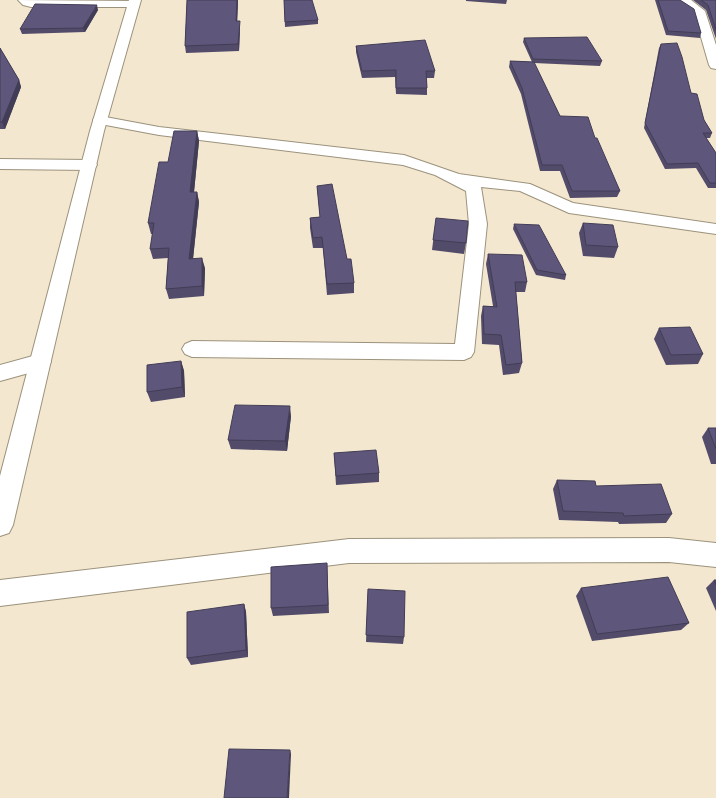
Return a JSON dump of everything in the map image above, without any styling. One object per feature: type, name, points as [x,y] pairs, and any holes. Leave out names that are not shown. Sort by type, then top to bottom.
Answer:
[{"type":"street","points":[[0,525],[100,120],[134,2],[31,4],[24,0]]},
{"type":"street","points":[[685,0],[682,2],[699,11],[716,66]]},
{"type":"street","points":[[100,120],[159,131],[404,160],[459,179],[524,187],[569,208],[716,229]]},
{"type":"street","points":[[0,164],[89,165]]},
{"type":"street","points":[[192,349],[464,352],[478,224],[474,189],[459,179]]},
{"type":"street","points":[[0,373],[40,362]]},
{"type":"street","points":[[0,593],[349,551],[669,550],[716,555]]},
{"type":"building","points":[[187,0],[237,0],[236,21],[240,21],[238,44],[185,46]]},
{"type":"building","points":[[284,0],[312,0],[318,20],[285,22]]},
{"type":"building","points":[[658,0],[680,0],[694,9],[701,33],[668,31]]},
{"type":"building","points":[[701,0],[716,0],[716,30],[708,5]]},
{"type":"building","points":[[35,4],[97,5],[83,28],[20,29]]},
{"type":"building","points":[[587,37],[602,61],[533,59],[524,38]]},
{"type":"building","points":[[425,40],[435,71],[426,71],[427,88],[396,88],[396,70],[362,71],[356,46]]},
{"type":"building","points":[[677,43],[691,93],[697,94],[704,120],[712,133],[703,133],[716,153],[716,183],[710,183],[698,163],[667,164],[645,123],[661,44]]},
{"type":"building","points":[[0,48],[19,80],[2,122],[0,122]]},
{"type":"building","points":[[510,61],[534,62],[560,116],[588,117],[595,138],[597,138],[620,191],[572,191],[562,165],[542,165],[522,88]]},
{"type":"building","points":[[174,131],[197,131],[190,192],[197,192],[189,259],[202,258],[202,286],[166,289],[169,248],[150,249],[154,223],[148,223],[159,162],[168,162]]},
{"type":"building","points":[[332,184],[347,259],[351,259],[354,283],[327,284],[322,237],[313,238],[310,218],[320,217],[317,186]]},
{"type":"building","points":[[436,218],[468,221],[466,243],[433,240]]},
{"type":"building","points":[[583,223],[613,225],[618,247],[586,245]]},
{"type":"building","points":[[514,224],[539,225],[566,275],[537,270]]},
{"type":"building","points":[[488,254],[522,255],[527,282],[515,282],[522,363],[506,365],[501,335],[484,334],[483,306],[497,307]]},
{"type":"building","points":[[690,327],[703,354],[671,355],[659,328]]},
{"type":"building","points":[[181,361],[182,387],[147,392],[147,365]]},
{"type":"building","points":[[235,405],[290,406],[285,441],[228,440]]},
{"type":"building","points":[[708,428],[716,428],[716,449]]},
{"type":"building","points":[[376,450],[379,473],[336,476],[334,453]]},
{"type":"building","points":[[557,480],[595,481],[596,486],[661,484],[672,514],[624,516],[623,513],[563,511]]},
{"type":"building","points":[[327,563],[328,605],[271,608],[271,567]]},
{"type":"building","points":[[668,577],[689,623],[597,634],[581,588]]},
{"type":"building","points":[[368,589],[405,591],[404,637],[366,635]]},
{"type":"building","points":[[244,604],[246,650],[187,658],[187,612]]},
{"type":"building","points":[[229,749],[290,750],[287,798],[224,798]]}]
